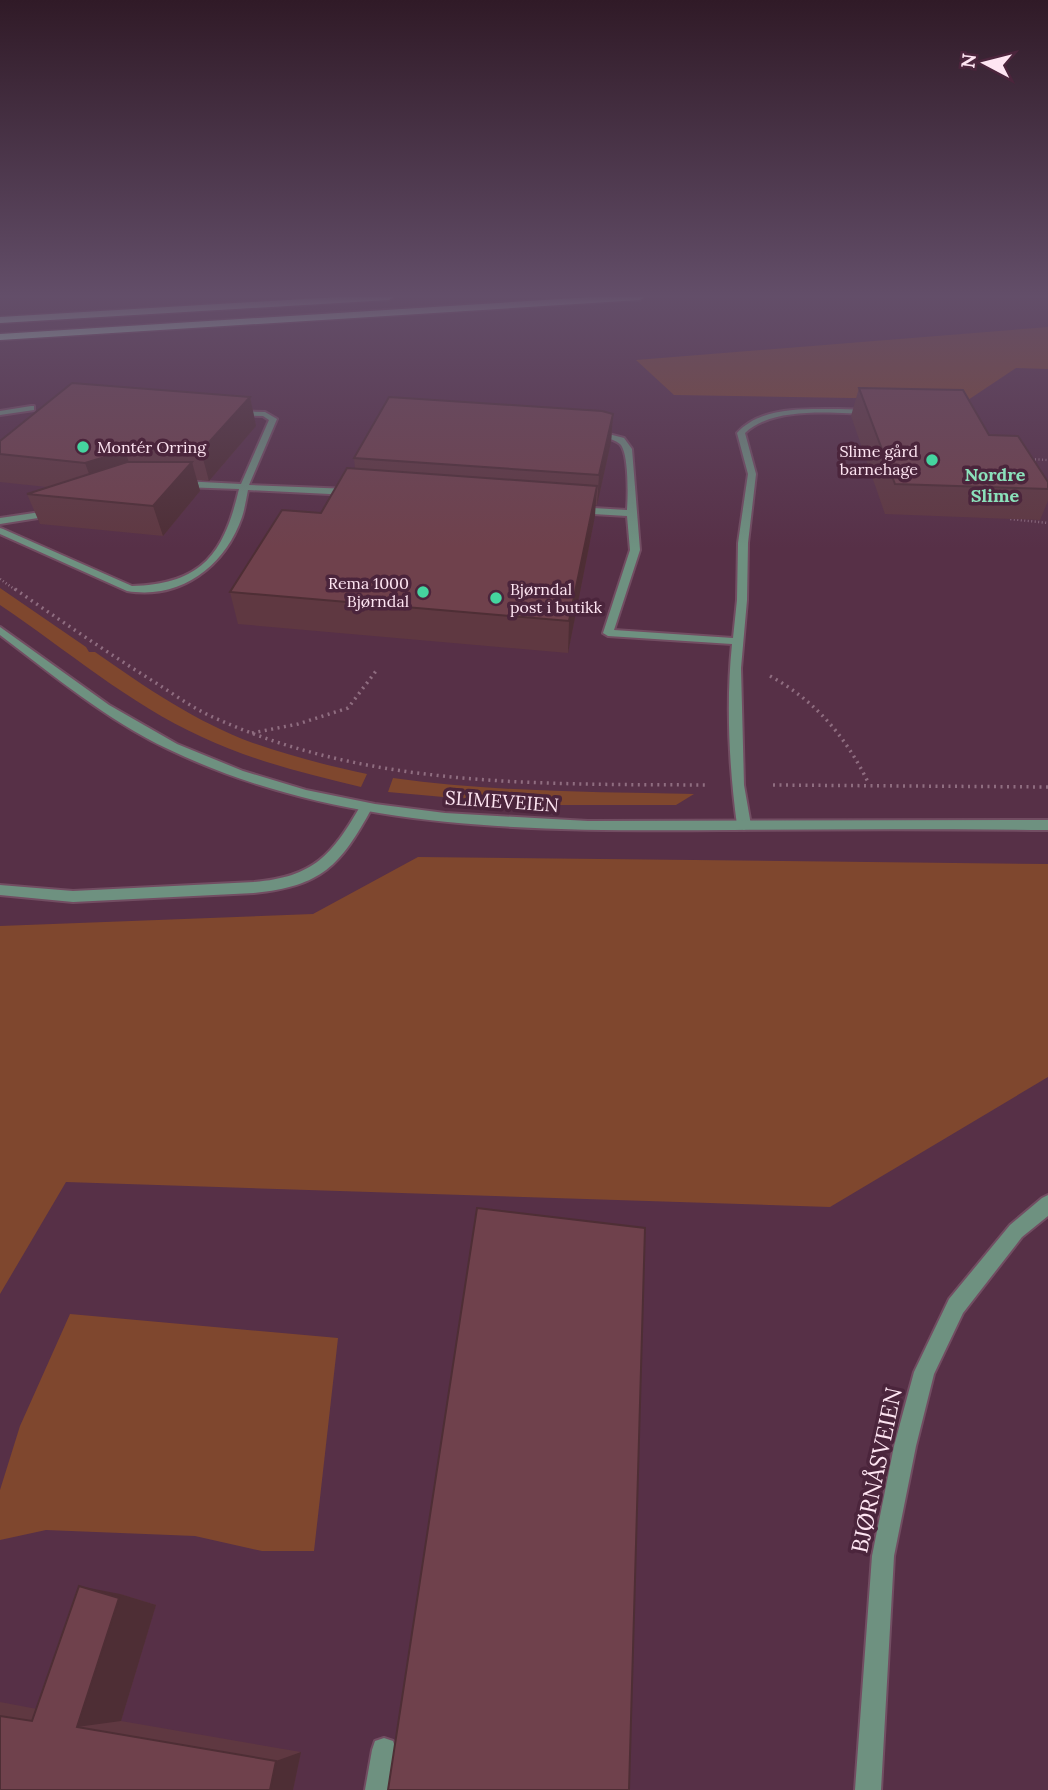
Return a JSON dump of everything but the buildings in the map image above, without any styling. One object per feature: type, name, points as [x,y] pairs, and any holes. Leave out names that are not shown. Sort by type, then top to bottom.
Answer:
[{"type":"street","points":[[0,413],[31,408]]},
{"type":"street","points":[[744,825],[738,785],[735,668],[743,544],[752,474],[741,433],[746,424],[761,417],[839,411],[878,413]]},
{"type":"street","points":[[0,531],[131,589],[152,590],[173,586],[191,578],[207,566],[225,544],[238,514],[244,486],[273,419],[265,414],[221,413]]},
{"type":"street","points":[[585,430],[621,440],[628,449],[635,550],[608,633],[736,641]]},
{"type":"street","points":[[170,484],[358,493]]},
{"type":"street","points":[[561,509],[631,513]]},
{"type":"street","points":[[0,522],[65,510]]},
{"type":"street","name":"SLIMEVEIEN","points":[[0,630],[97,701],[171,747],[261,781],[366,808],[427,816],[544,824],[1048,825]]},
{"type":"street","points":[[0,890],[24,894],[79,896],[268,885],[308,876],[339,855],[366,808]]},
{"type":"street","name":"BJØRNÅSVEIEN","points":[[868,1790],[883,1556],[905,1446],[925,1372],[956,1306],[1016,1231],[1048,1204]]},
{"type":"street","points":[[378,1790],[384,1750]]},
{"type":"path","points":[[1023,458],[1048,460]]},
{"type":"path","points":[[1010,507],[1010,519],[1048,523]]},
{"type":"path","points":[[0,579],[140,674],[213,718],[301,750],[383,770],[543,783],[1048,787]]},
{"type":"path","points":[[735,668],[766,675],[789,685],[815,705],[857,757],[869,785]]},
{"type":"path","points":[[251,733],[298,724],[348,708],[376,671]]},
{"type":"shaded area","points":[[658,381],[997,381],[968,400],[674,395]]},
{"type":"shaded area","points":[[0,588],[86,647],[89,652],[95,652],[191,714],[253,743],[367,774],[361,787],[260,760],[221,746],[175,724],[124,693],[0,605]]},
{"type":"shaded area","points":[[393,778],[506,789],[694,794],[676,805],[532,805],[388,792]]},
{"type":"shaded area","points":[[418,857],[1048,864],[1048,1077],[830,1207],[66,1182],[0,1294],[0,926],[313,914]]},
{"type":"shaded area","points":[[70,1314],[338,1338],[314,1551],[262,1551],[195,1536],[46,1530],[0,1540],[0,1490],[20,1426]]},
{"type":"place","name":"Montér Orring","points":[[83,447]]},
{"type":"place","name":"Slime gård barnehage","points":[[932,460]]},
{"type":"place","name":"Rema 1000 Bjørndal","points":[[423,592]]},
{"type":"place","name":"Bjørndal post i butikk","points":[[496,598]]},
{"type":"district","name":"Nordre Slime","points":[[995,484]]}]
